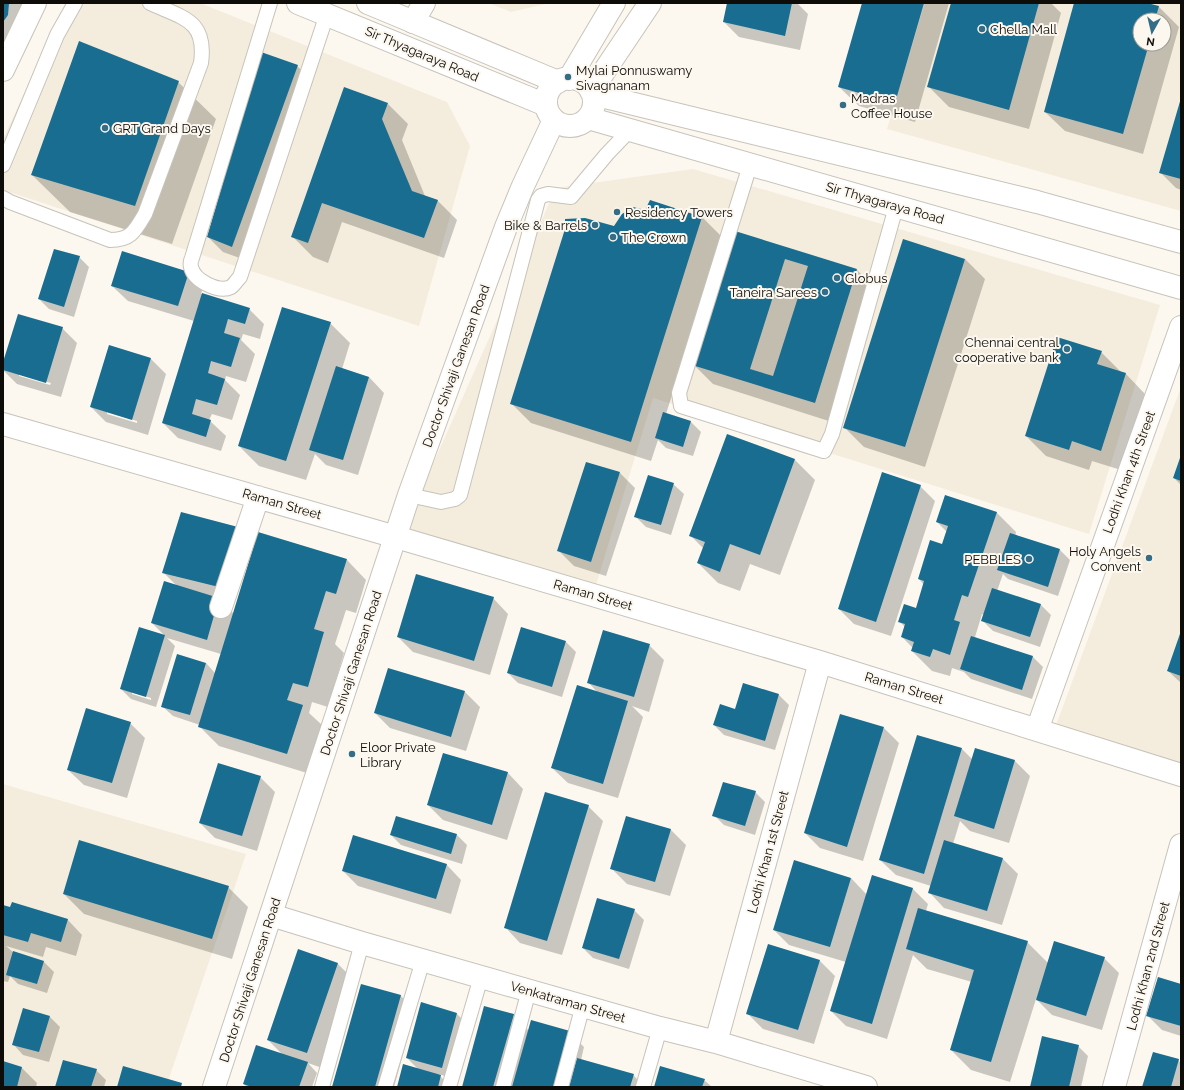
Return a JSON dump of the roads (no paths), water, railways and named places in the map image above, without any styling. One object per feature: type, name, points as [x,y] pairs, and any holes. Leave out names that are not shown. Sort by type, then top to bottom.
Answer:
[{"type":"street","points":[[3,70],[36,3]]},
{"type":"street","name":"Sir Thyagaraya Road","points":[[298,3],[327,14],[550,113],[565,126],[578,125],[588,118],[1181,288]]},
{"type":"street","name":"Sir Thyagaraya Road","points":[[368,3],[564,81],[574,78],[586,84],[592,93],[1037,202],[1181,242]]},
{"type":"street","points":[[413,22],[424,3]]},
{"type":"street","points":[[550,113],[546,98],[551,87],[564,81],[614,3]]},
{"type":"street","points":[[588,118],[594,107],[592,93],[650,3]]},
{"type":"street","name":"Doctor Shivaji Ganesan Road","points":[[214,1087],[410,495],[493,260],[523,186],[550,113]]},
{"type":"street","name":"Lodhi Khan 4th Street","points":[[1037,730],[1181,327]]},
{"type":"street","name":"Raman Street","points":[[3,424],[396,537],[820,662],[1181,776]]},
{"type":"street","points":[[222,607],[258,497]]},
{"type":"street","name":"Lodhi Khan 1st Street","points":[[716,1042],[820,662]]},
{"type":"street","name":"Lodhi Khan 2nd Street","points":[[1114,1087],[1181,845]]},
{"type":"street","name":"Venkatraman Street","points":[[271,915],[362,943],[660,1028],[716,1042],[866,1087]]},
{"type":"lane","points":[[3,165],[57,35],[75,3]]},
{"type":"lane","points":[[3,198],[110,240],[120,240],[129,236],[138,226],[145,214],[201,63],[203,49],[196,27],[188,20],[150,3]]},
{"type":"lane","points":[[270,3],[192,258],[191,267],[197,277],[206,284],[220,289],[232,287],[240,277],[327,14]]},
{"type":"lane","points":[[410,495],[441,502],[456,499],[460,494],[538,200],[541,196],[548,194],[571,197],[607,154],[630,130]]},
{"type":"lane","points":[[750,165],[679,393],[681,406],[824,451],[832,434],[896,207]]},
{"type":"lane","points":[[322,1087],[362,943]]},
{"type":"lane","points":[[385,1087],[423,960]]},
{"type":"lane","points":[[449,1087],[481,977]]},
{"type":"lane","points":[[503,1087],[529,990]]},
{"type":"lane","points":[[561,1087],[583,1006]]},
{"type":"lane","points":[[643,1087],[660,1028]]},
{"type":"place","name":"Chella Mall","points":[[982,29]]},
{"type":"place","name":"Mylai Ponnuswamy Sivagnanam","points":[[568,77]]},
{"type":"place","name":"Madras Coffee House","points":[[843,105]]},
{"type":"place","name":"GRT Grand Days","points":[[105,128]]},
{"type":"place","name":"Residency Towers","points":[[617,212]]},
{"type":"place","name":"Bike & Barrels","points":[[595,225]]},
{"type":"place","name":"The Crown","points":[[613,237]]},
{"type":"place","name":"Globus","points":[[837,278]]},
{"type":"place","name":"Taneira Sarees","points":[[825,292]]},
{"type":"place","name":"Chennai central cooperative bank","points":[[1067,349]]},
{"type":"place","name":"Holy Angels Convent","points":[[1149,558]]},
{"type":"place","name":"PEBBLES","points":[[1029,559]]},
{"type":"place","name":"Eloor Private Library","points":[[352,754]]}]
